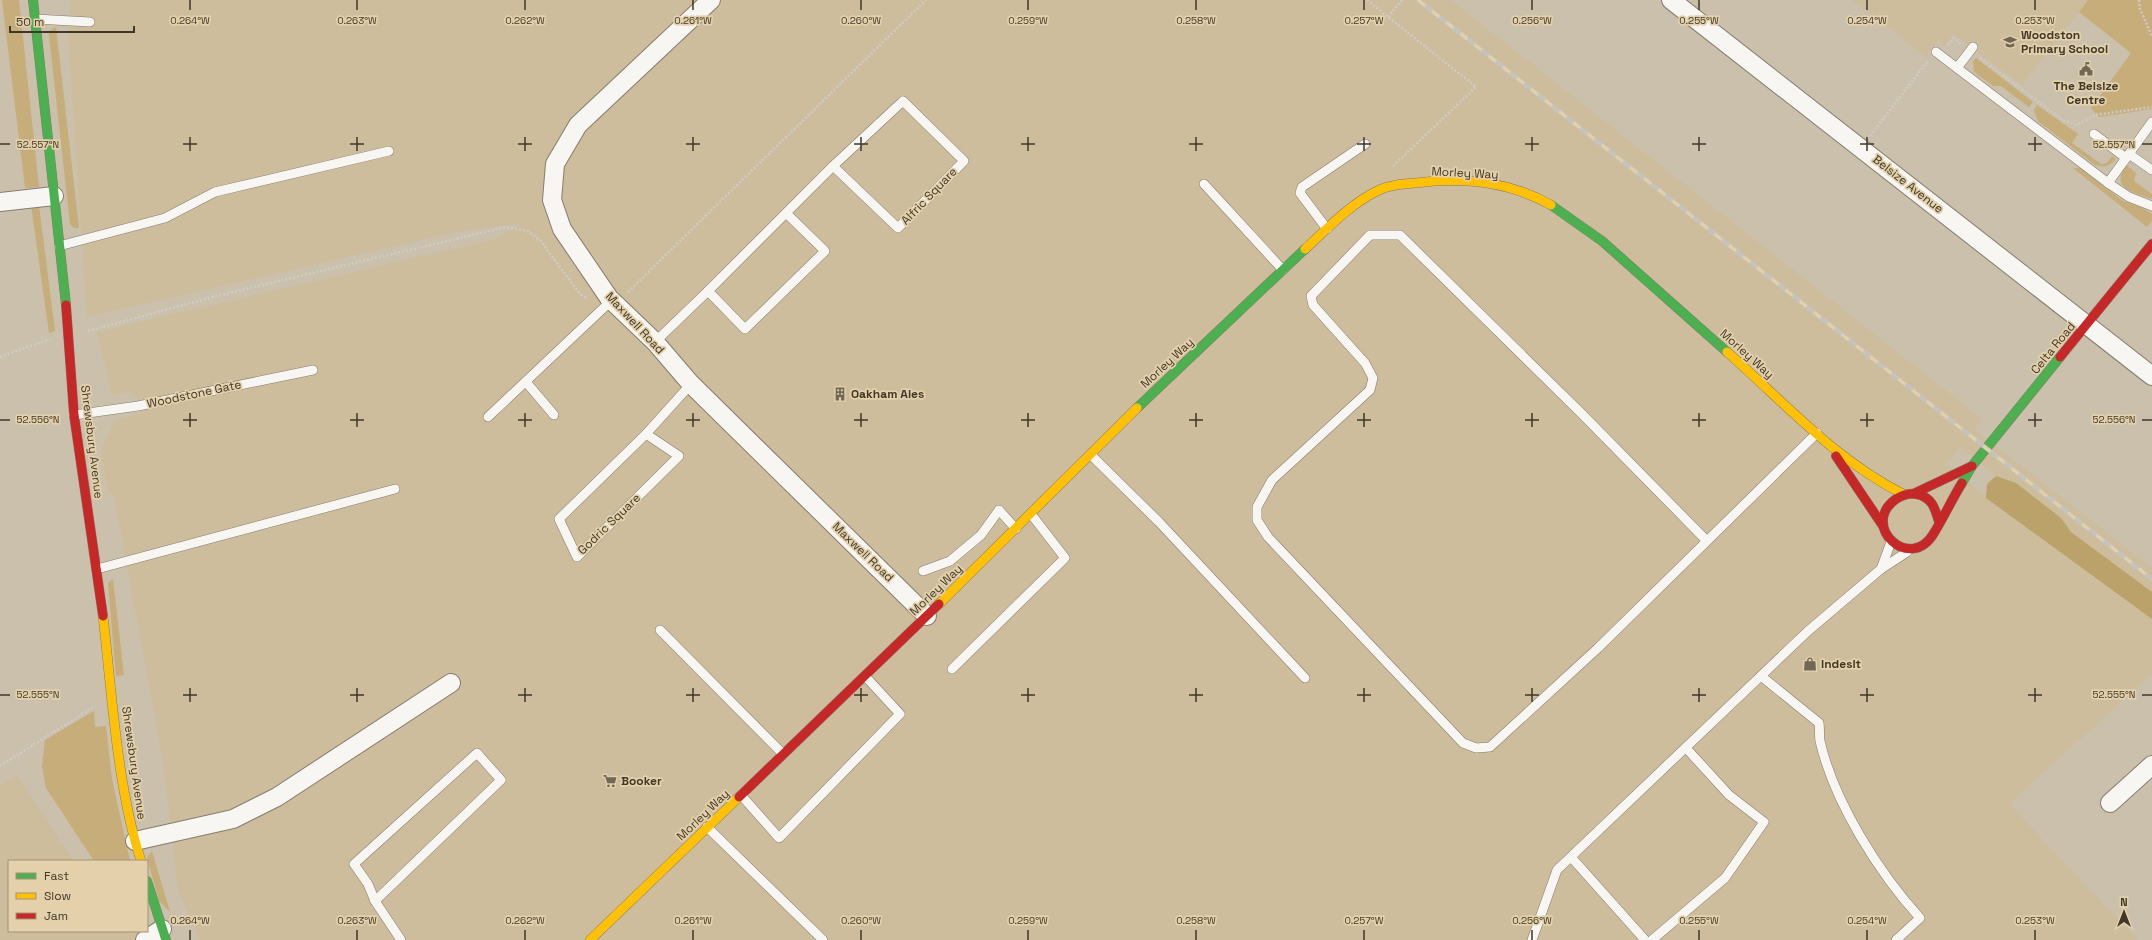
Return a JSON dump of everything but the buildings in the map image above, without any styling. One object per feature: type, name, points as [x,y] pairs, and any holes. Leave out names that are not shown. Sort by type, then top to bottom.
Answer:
[{"type":"street","name":"Shrewsbury Avenue","points":[[33,0],[59,246],[74,415],[97,569],[119,750],[135,841],[141,860]]},
{"type":"street","name":"Maxwell Road","points":[[711,0],[578,125],[554,164],[552,200],[562,229],[620,296],[654,342],[691,384],[928,616]]},
{"type":"street","name":"Belsize Avenue","points":[[1671,0],[1861,147],[2152,376]]},
{"type":"street","name":"Morley Way","points":[[590,940],[928,616],[1147,398],[1352,205],[1386,188],[1413,183],[1446,181],[1510,187],[1537,197],[1598,237],[1817,433],[1827,444],[1884,526]]},
{"type":"street","points":[[0,202],[54,196]]},
{"type":"street","name":"Celta Road","points":[[1940,522],[1972,466],[2152,244]]},
{"type":"street","name":"Morley Way","points":[[1827,444],[1890,488],[1903,494]]},
{"type":"street","name":"Celta Road","points":[[1915,493],[1972,466]]},
{"type":"street","points":[[1915,493],[1925,496],[1935,506],[1940,522],[1937,531],[1932,540],[1920,548],[1899,546],[1891,541],[1884,526],[1884,516],[1887,507],[1898,496],[1903,494],[1915,493]]},
{"type":"street","points":[[135,841],[234,819],[271,800],[451,684]]},
{"type":"street","points":[[2110,803],[2152,765]]},
{"type":"street","points":[[145,940],[164,935],[148,884]]},
{"type":"lane","points":[[35,19],[90,22]]},
{"type":"lane","points":[[1957,68],[1972,49]]},
{"type":"lane","points":[[1936,52],[2108,183],[2129,197],[2152,206]]},
{"type":"lane","name":"Alfric Square","points":[[654,342],[708,291],[833,166],[904,101],[964,161],[898,228],[833,166]]},
{"type":"lane","points":[[2108,183],[2152,122]]},
{"type":"lane","points":[[2094,134],[2127,156],[2152,170]]},
{"type":"lane","points":[[1327,228],[1300,193],[1302,187],[1365,144]]},
{"type":"lane","points":[[59,246],[165,218],[215,192],[389,151]]},
{"type":"lane","points":[[1204,184],[1283,270]]},
{"type":"lane","points":[[708,291],[745,329],[825,251],[786,213]]},
{"type":"lane","points":[[1707,541],[1582,414],[1400,235],[1370,235],[1311,296],[1313,305],[1365,363],[1373,378],[1370,390],[1272,480],[1257,507],[1257,520],[1268,537],[1463,744],[1476,748],[1490,747],[1598,648],[1707,541],[1817,433]]},
{"type":"lane","points":[[488,417],[620,296]]},
{"type":"lane","name":"Woodstone Gate","points":[[74,415],[138,406],[313,370]]},
{"type":"lane","points":[[526,382],[554,415]]},
{"type":"lane","name":"Godric Square","points":[[646,434],[678,456],[576,557],[559,519],[646,434],[691,384]]},
{"type":"lane","points":[[1091,455],[1159,522],[1305,678]]},
{"type":"lane","points":[[97,569],[395,490]]},
{"type":"lane","points":[[923,572],[950,561],[981,535],[999,510],[1016,528]]},
{"type":"lane","points":[[952,669],[1065,558],[1031,514]]},
{"type":"lane","points":[[1881,569],[1891,541]]},
{"type":"lane","points":[[1532,940],[1556,870],[1808,631],[1881,569],[1914,548]]},
{"type":"lane","points":[[660,630],[783,754]]},
{"type":"lane","points":[[741,795],[779,838],[900,714],[865,676]]},
{"type":"lane","points":[[1761,676],[1819,723],[1820,740],[1834,783],[1868,849],[1896,891],[1920,918],[1896,940]]},
{"type":"lane","points":[[1652,940],[1725,878],[1764,822],[1729,795],[1686,748]]},
{"type":"lane","points":[[375,901],[500,780],[476,753],[354,864],[368,884],[375,901],[401,940]]},
{"type":"lane","points":[[707,827],[823,940]]},
{"type":"lane","points":[[1571,857],[1645,940]]},
{"type":"path","points":[[620,296],[926,0]]},
{"type":"path","points":[[1367,0],[1476,87],[1391,168]]},
{"type":"path","points":[[1388,17],[1402,0]]},
{"type":"path","points":[[2139,0],[2140,9],[2152,36]]},
{"type":"path","points":[[1861,147],[1941,44],[1946,48],[1954,38],[1972,49],[2064,121],[2077,124],[2095,115],[2152,107]]},
{"type":"path","points":[[83,333],[224,294],[401,254],[506,227],[527,231],[540,240],[580,294],[587,299],[593,300]]},
{"type":"path","points":[[0,357],[51,338]]},
{"type":"path","points":[[0,766],[97,704]]},
{"type":"shaded area","points":[[2,0],[19,0],[39,187],[25,188]]},
{"type":"shaded area","points":[[71,0],[1451,0],[1982,419],[1974,429],[2152,568],[2152,674],[2009,804],[2138,940],[200,940],[178,890],[164,767],[114,495],[108,493],[101,449],[115,420],[140,413],[136,394],[132,395],[131,392],[112,395],[97,332],[496,239],[523,223],[456,232],[87,317],[68,32]],"holes":[[[1960,447],[1996,476],[1987,484],[1986,497],[1946,465]]]},
{"type":"shaded area","name":"Woodston Primary School","points":[[1852,0],[2088,0],[2022,85],[1953,34],[1945,45],[1938,40],[1926,57]]},
{"type":"shaded area","points":[[2088,0],[2152,0],[2152,109],[2099,117],[2091,108],[2131,53],[2079,12]]},
{"type":"shaded area","points":[[56,27],[79,228],[74,228],[70,224],[49,35],[49,31]]},
{"type":"shaded area","points":[[1976,58],[2033,102],[2029,107],[2001,86],[1993,86],[1974,72],[1973,61]]},
{"type":"shaded area","points":[[2037,105],[2078,134],[2072,143],[2101,164],[2107,163],[2112,156],[2116,159],[2107,166],[2095,165],[2038,121],[2034,110]]},
{"type":"shaded area","points":[[2126,165],[2136,173],[2134,181],[2152,194],[2152,199],[2132,192],[2123,185],[2121,180],[2122,173]]},
{"type":"shaded area","points":[[2073,168],[2080,168],[2123,201],[2141,207],[2152,214],[2152,221],[2147,227]]},
{"type":"shaded area","points":[[31,205],[39,205],[55,331],[49,333]]},
{"type":"shaded area","points":[[1996,476],[2016,483],[2061,518],[2071,532],[2152,592],[2152,619],[1986,498],[1987,484]]},
{"type":"shaded area","points":[[113,579],[124,675],[116,676],[108,583]]},
{"type":"shaded area","points":[[94,711],[95,727],[106,726],[112,779],[130,860],[93,860],[46,788],[42,767],[45,740]]},
{"type":"shaded area","points":[[17,775],[73,860],[8,860],[8,932],[132,932],[149,940],[0,940],[0,786]]},
{"type":"shaded area","points":[[152,851],[170,912],[159,901],[147,858]]},
{"type":"railway","points":[[1418,0],[2152,579]]},
{"type":"traffic: fast","points":[[33,0],[66,305]]},
{"type":"traffic: fast","points":[[1551,205],[1602,241],[1727,352]]},
{"type":"traffic: fast","points":[[1137,408],[1305,249]]},
{"type":"traffic: fast","points":[[1962,483],[1972,466],[2060,357]]},
{"type":"traffic: fast","points":[[148,884],[166,940]]},
{"type":"traffic: slow","points":[[1305,249],[1339,217],[1357,203],[1377,191],[1396,185],[1433,181],[1468,181],[1485,183],[1519,191],[1551,205]]},
{"type":"traffic: slow","points":[[1727,352],[1810,429],[1832,447],[1878,480],[1903,494]]},
{"type":"traffic: slow","points":[[939,604],[1137,408]]},
{"type":"traffic: slow","points":[[103,616],[116,740],[126,802],[141,860]]},
{"type":"traffic: slow","points":[[590,940],[739,797]]},
{"type":"traffic: jam","points":[[2060,357],[2152,244]]},
{"type":"traffic: jam","points":[[66,305],[74,415],[103,616]]},
{"type":"traffic: jam","points":[[1836,456],[1883,526]]},
{"type":"traffic: jam","points":[[1915,493],[1972,466]]},
{"type":"traffic: jam","points":[[1939,522],[1934,508],[1929,500],[1921,495],[1914,494],[1903,495],[1896,499],[1886,510],[1883,521],[1885,532],[1892,541],[1902,547],[1913,549],[1924,544],[1934,533],[1962,483]]},
{"type":"traffic: jam","points":[[739,797],[939,604]]},
{"type":"place","name":"Woodston Primary School","points":[[2010,42]]},
{"type":"place","name":"The Belsize Centre","points":[[2086,69]]},
{"type":"place","name":"Oakham Ales","points":[[840,394]]},
{"type":"place","name":"Indesit","points":[[1810,664]]},
{"type":"place","name":"Booker","points":[[610,781]]}]
